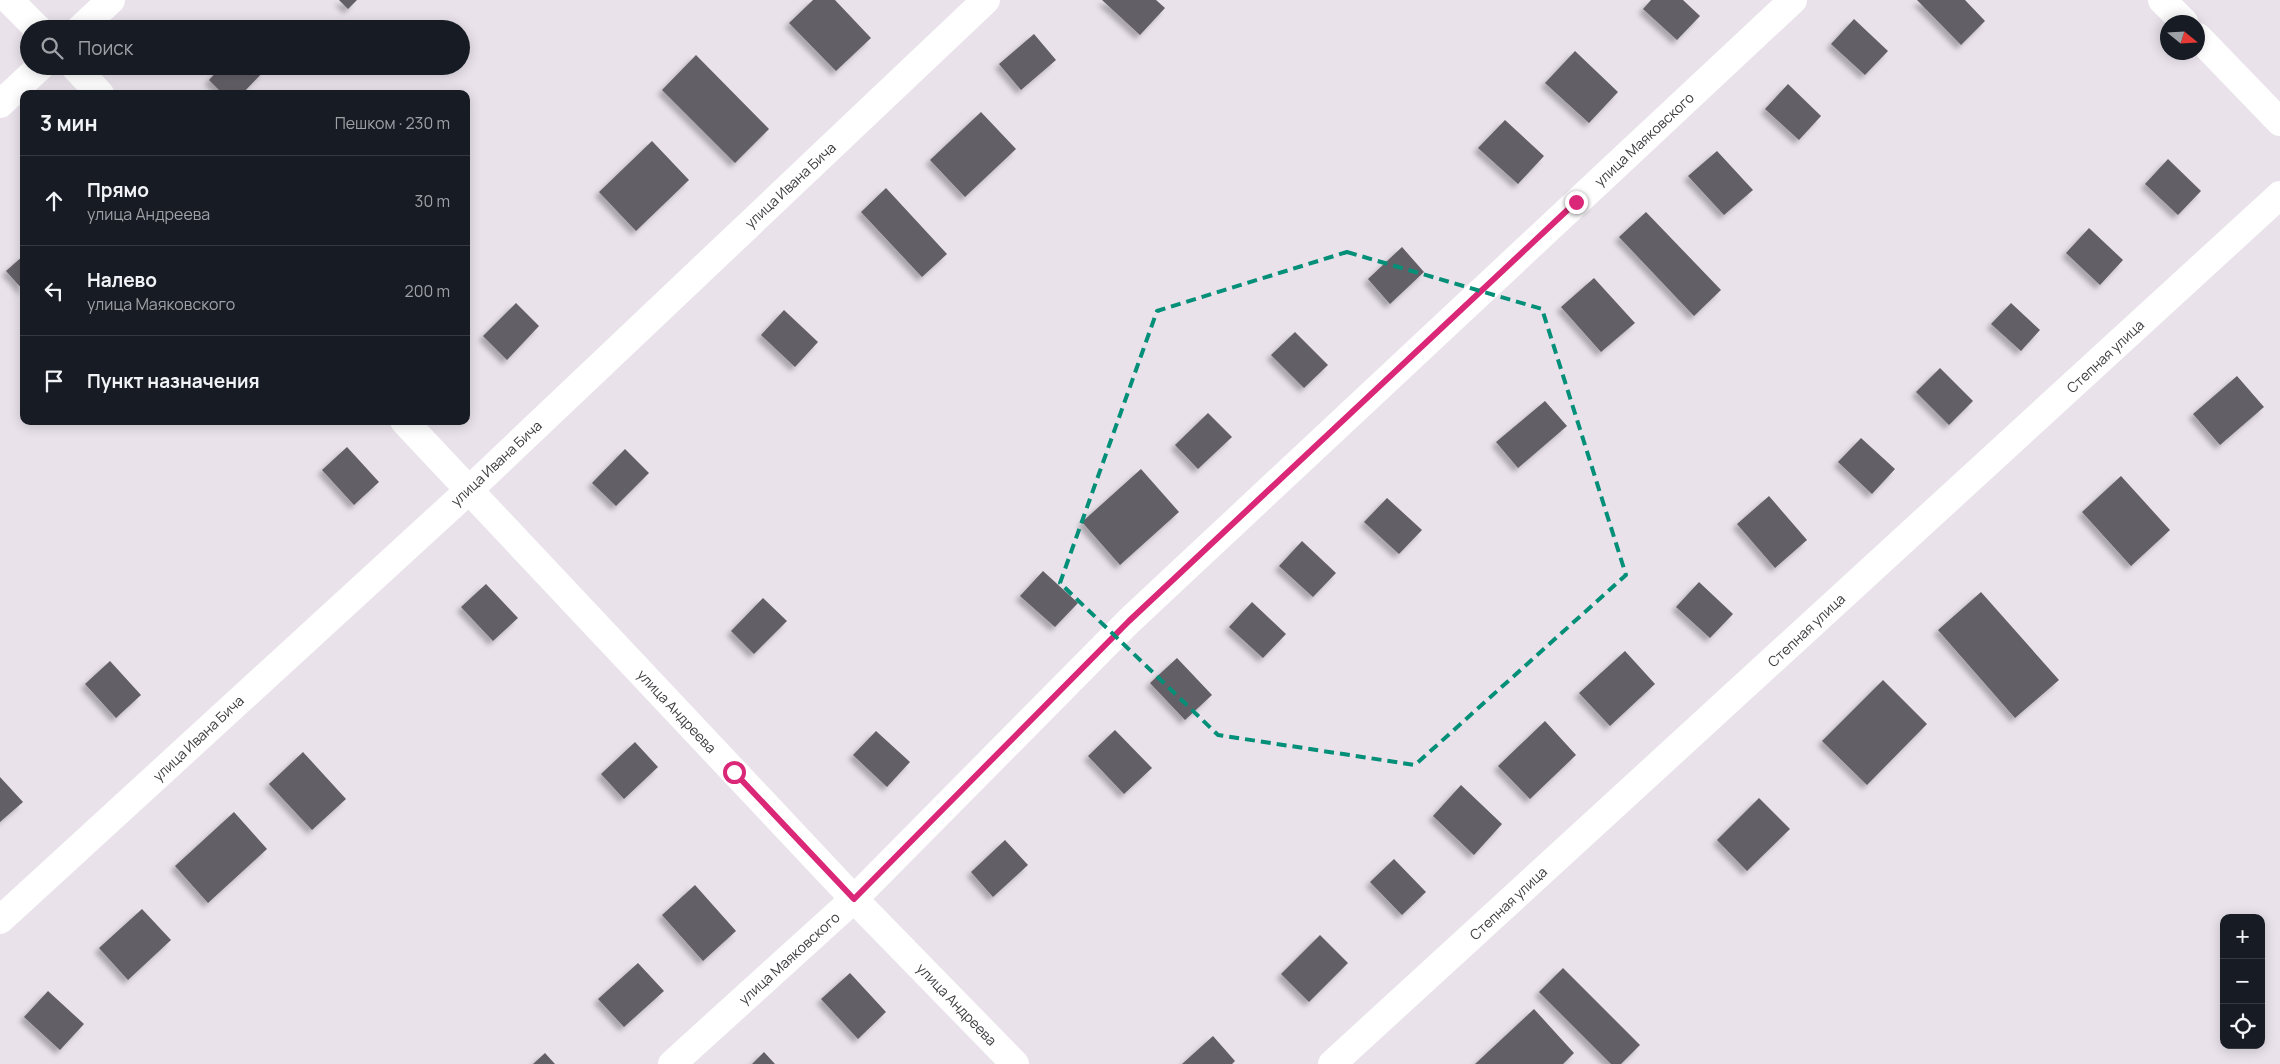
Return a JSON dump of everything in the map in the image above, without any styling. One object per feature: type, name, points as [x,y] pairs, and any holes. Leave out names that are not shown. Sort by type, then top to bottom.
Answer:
[{"type":"street","points":[[9,0],[29,20]]},
{"type":"street","points":[[90,20],[111,0]]},
{"type":"street","name":"улица Ивана Бича","points":[[0,920],[468,490],[986,0]]},
{"type":"street","name":"улица Маяковского","points":[[672,1064],[854,899],[1129,621],[1792,0]]},
{"type":"street","points":[[2162,0],[2177,15]]},
{"type":"street","points":[[2205,44],[2280,122]]},
{"type":"street","points":[[0,104],[31,75]]},
{"type":"street","points":[[82,75],[96,90]]},
{"type":"street","name":"Степная улица","points":[[1332,1064],[2280,195]]},
{"type":"street","name":"улица Андреева","points":[[408,425],[854,899],[1015,1064]]},
{"type":"highlighted area","points":[[1347,252],[1542,309],[1626,575],[1415,765],[1218,735],[1060,583],[1157,311]]},
{"type":"building","points":[[339,0],[357,0],[348,9]]},
{"type":"building","points":[[813,0],[835,0],[871,38],[836,71],[789,23]]},
{"type":"building","points":[[1102,0],[1156,0],[1165,8],[1140,35]]},
{"type":"building","points":[[1651,0],[1683,0],[1700,16],[1677,40],[1643,9]]},
{"type":"building","points":[[1917,0],[1965,0],[1985,21],[1961,45]]},
{"type":"building","points":[[1854,19],[1888,51],[1865,75],[1831,44]]},
{"type":"building","points":[[1034,34],[1056,60],[1021,90],[999,64]]},
{"type":"building","points":[[1575,51],[1618,92],[1589,123],[1545,83]]},
{"type":"building","points":[[696,55],[769,129],[735,163],[662,90]]},
{"type":"building","points":[[214,75],[260,75],[246,90],[219,90],[209,80]]},
{"type":"building","points":[[1788,84],[1821,116],[1799,140],[1765,109]]},
{"type":"building","points":[[981,112],[1016,149],[965,197],[930,160]]},
{"type":"building","points":[[1505,120],[1544,156],[1518,184],[1478,148]]},
{"type":"building","points":[[652,141],[689,180],[636,231],[599,192]]},
{"type":"building","points":[[1717,151],[1753,190],[1724,215],[1688,176]]},
{"type":"building","points":[[2168,159],[2201,191],[2178,215],[2145,184]]},
{"type":"building","points":[[886,188],[947,254],[922,277],[861,212]]},
{"type":"building","points":[[1646,212],[1721,290],[1694,316],[1619,237]]},
{"type":"building","points":[[2089,228],[2123,260],[2100,285],[2066,253]]},
{"type":"building","points":[[1402,247],[1424,272],[1390,304],[1368,279]]},
{"type":"building","points":[[20,259],[20,287],[6,271]]},
{"type":"building","points":[[1594,278],[1635,323],[1601,352],[1561,307]]},
{"type":"building","points":[[516,303],[539,326],[507,360],[483,336]]},
{"type":"building","points":[[2011,303],[2040,330],[2021,351],[1991,324]]},
{"type":"building","points":[[784,310],[818,342],[795,367],[761,335]]},
{"type":"building","points":[[1295,332],[1328,365],[1304,388],[1271,355]]},
{"type":"building","points":[[1940,368],[1973,401],[1949,425],[1916,392]]},
{"type":"building","points":[[2237,376],[2264,407],[2220,445],[2193,414]]},
{"type":"building","points":[[1545,401],[1567,426],[1518,468],[1496,442]]},
{"type":"building","points":[[1208,413],[1232,437],[1198,469],[1175,445]]},
{"type":"building","points":[[1861,438],[1895,469],[1872,494],[1838,462]]},
{"type":"building","points":[[347,447],[379,482],[354,505],[322,470]]},
{"type":"building","points":[[625,449],[649,473],[616,506],[592,483]]},
{"type":"building","points":[[1141,469],[1179,512],[1120,565],[1082,522]]},
{"type":"building","points":[[2121,476],[2170,530],[2131,566],[2082,512]]},
{"type":"building","points":[[1769,496],[1807,540],[1775,568],[1737,524]]},
{"type":"building","points":[[1387,498],[1422,530],[1399,554],[1364,522]]},
{"type":"building","points":[[1302,541],[1336,573],[1313,597],[1279,566]]},
{"type":"building","points":[[1043,571],[1078,603],[1055,627],[1020,596]]},
{"type":"building","points":[[1699,582],[1733,614],[1710,638],[1676,607]]},
{"type":"building","points":[[486,584],[518,618],[493,641],[461,607]]},
{"type":"building","points":[[1981,592],[2059,680],[2015,718],[1938,630]]},
{"type":"building","points":[[763,598],[787,621],[754,654],[731,631]]},
{"type":"building","points":[[1252,602],[1286,634],[1263,658],[1229,627]]},
{"type":"building","points":[[1625,651],[1655,684],[1610,726],[1579,693]]},
{"type":"building","points":[[1177,658],[1212,695],[1185,720],[1150,683]]},
{"type":"building","points":[[110,661],[141,695],[116,718],[85,684]]},
{"type":"building","points":[[1883,680],[1927,724],[1867,785],[1822,741]]},
{"type":"building","points":[[1545,721],[1576,755],[1530,799],[1498,766]]},
{"type":"building","points":[[1115,730],[1152,768],[1124,794],[1088,756]]},
{"type":"building","points":[[876,731],[910,762],[887,787],[853,755]]},
{"type":"building","points":[[635,742],[658,767],[624,799],[601,774]]},
{"type":"building","points":[[303,752],[346,799],[312,830],[269,784]]},
{"type":"building","points":[[0,777],[23,802],[0,822]]},
{"type":"building","points":[[1461,785],[1502,824],[1474,855],[1433,816]]},
{"type":"building","points":[[1759,798],[1790,829],[1747,871],[1717,840]]},
{"type":"building","points":[[234,812],[267,849],[208,903],[175,866]]},
{"type":"building","points":[[1005,840],[1028,865],[993,897],[971,872]]},
{"type":"building","points":[[1394,859],[1426,892],[1402,915],[1370,882]]},
{"type":"building","points":[[695,885],[736,931],[703,961],[662,915]]},
{"type":"building","points":[[142,909],[171,940],[128,980],[99,948]]},
{"type":"building","points":[[1320,935],[1348,963],[1309,1002],[1281,974]]},
{"type":"building","points":[[638,963],[664,991],[624,1027],[598,999]]},
{"type":"building","points":[[1563,968],[1640,1045],[1621,1064],[1611,1064],[1539,992]]},
{"type":"building","points":[[850,973],[886,1012],[858,1039],[821,999]]},
{"type":"building","points":[[48,991],[84,1024],[60,1050],[24,1017]]},
{"type":"building","points":[[1534,1009],[1574,1053],[1563,1064],[1475,1064]]},
{"type":"building","points":[[1213,1036],[1235,1061],[1232,1064],[1182,1064]]},
{"type":"building","points":[[764,1052],[775,1064],[752,1064]]},
{"type":"building","points":[[545,1053],[555,1064],[533,1064]]},
{"type":"route","points":[[734,772],[854,899],[1129,621],[1576,202]]}]
